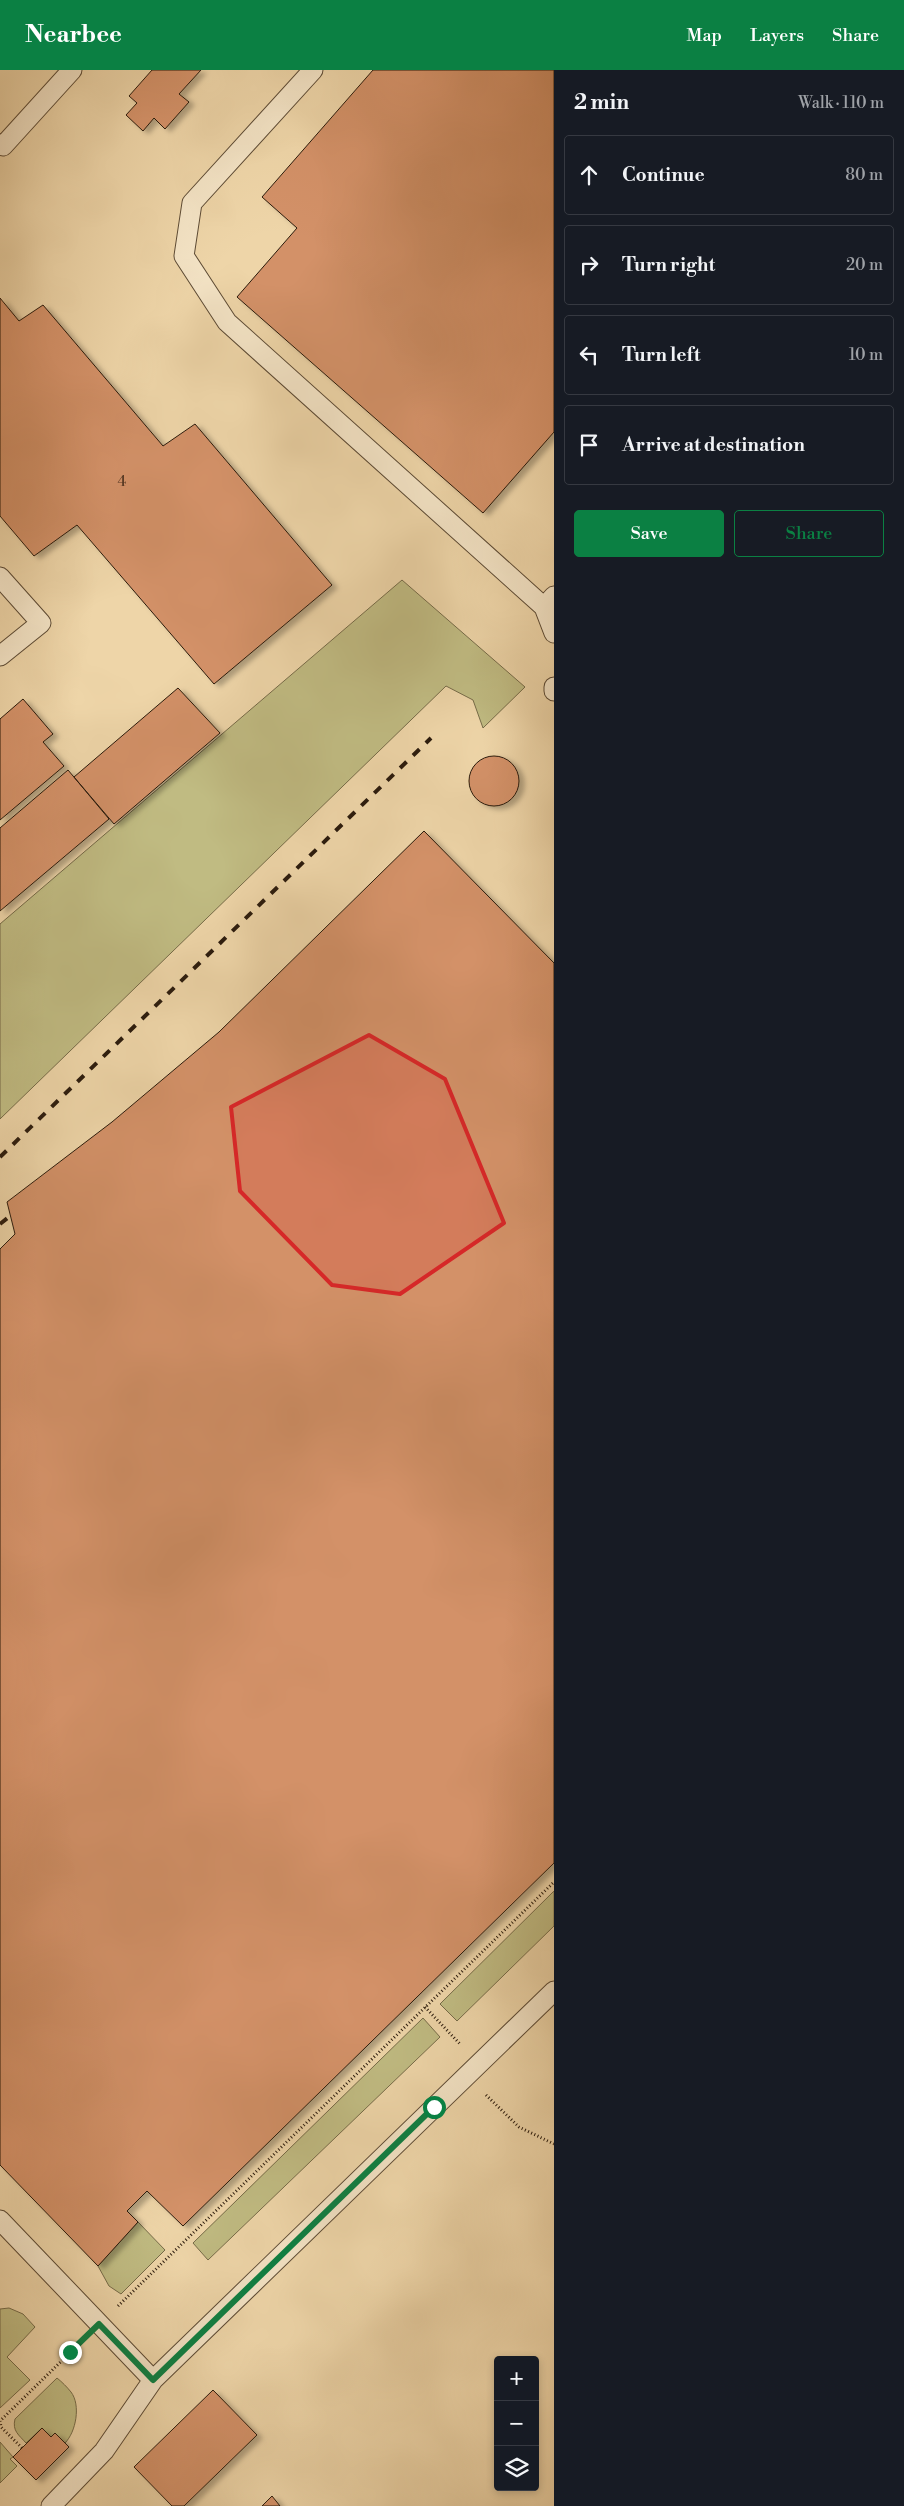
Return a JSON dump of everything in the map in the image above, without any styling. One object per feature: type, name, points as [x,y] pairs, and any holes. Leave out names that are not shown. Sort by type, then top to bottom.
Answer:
[{"type":"lane","points":[[0,144],[4,146],[72,70]]},
{"type":"lane","points":[[313,70],[192,203],[184,256],[227,322],[549,602],[554,633]]},
{"type":"lane","points":[[0,577],[40,623],[0,656]]},
{"type":"lane","points":[[50,2506],[104,2451],[153,2380],[554,1991]]},
{"type":"lane","points":[[0,2220],[153,2380]]},
{"type":"path","points":[[22,2448],[1,2427],[0,2421],[554,1882]]},
{"type":"highlighted area","points":[[369,1035],[445,1079],[504,1223],[400,1294],[332,1285],[240,1191],[231,1107]]},
{"type":"shaded area","points":[[402,580],[525,687],[483,728],[473,700],[446,686],[0,1119],[0,924]]},
{"type":"shaded area","points":[[554,1891],[554,1926],[457,2021],[440,2004]]},
{"type":"shaded area","points":[[423,2018],[440,2037],[208,2260],[193,2243]]},
{"type":"shaded area","points":[[138,2222],[165,2250],[121,2294],[109,2286],[98,2266]]},
{"type":"shaded area","points":[[9,2308],[23,2314],[35,2327],[7,2357],[30,2380],[0,2408],[0,2309]]},
{"type":"shaded area","points":[[57,2378],[71,2392],[76,2404],[76,2418],[72,2432],[65,2443],[55,2434],[51,2437],[42,2428],[26,2443],[15,2430],[15,2419]]},
{"type":"shaded area","points":[[0,2442],[13,2457],[10,2459],[17,2466],[0,2483]]},
{"type":"building","points":[[152,70],[201,70],[179,94],[189,102],[165,129],[154,118],[143,131],[126,115],[137,103],[129,96]]},
{"type":"building","points":[[373,70],[554,70],[554,432],[483,513],[237,297],[297,228],[262,197]]},
{"type":"building","points":[[0,298],[19,321],[43,305],[163,446],[195,424],[332,585],[214,684],[77,525],[34,556],[0,516]]},
{"type":"building","points":[[178,688],[220,733],[114,824],[74,777]]},
{"type":"building","points":[[23,699],[53,734],[43,742],[64,766],[0,820],[0,719]]},
{"type":"building","points":[[499,756],[512,763],[518,771],[518,791],[512,799],[504,805],[489,806],[476,799],[470,791],[469,776],[476,763],[484,757]]},
{"type":"building","points":[[68,770],[109,819],[0,911],[0,828]]},
{"type":"building","points":[[424,831],[554,963],[554,1863],[183,2226],[147,2191],[127,2211],[138,2222],[98,2266],[0,2165],[0,1249],[15,1234],[7,1202],[112,1122],[219,1032]]},
{"type":"building","points":[[213,2390],[257,2435],[184,2506],[172,2506],[134,2467]]},
{"type":"building","points":[[42,2428],[51,2437],[55,2433],[69,2447],[36,2480],[13,2457]]},
{"type":"building","points":[[272,2496],[280,2506],[262,2506]]},
{"type":"railway","points":[[0,1157],[431,738]]},
{"type":"railway","points":[[0,1224],[10,1216]]},
{"type":"route","points":[[70,2352],[99,2324],[153,2380],[434,2107]]}]
